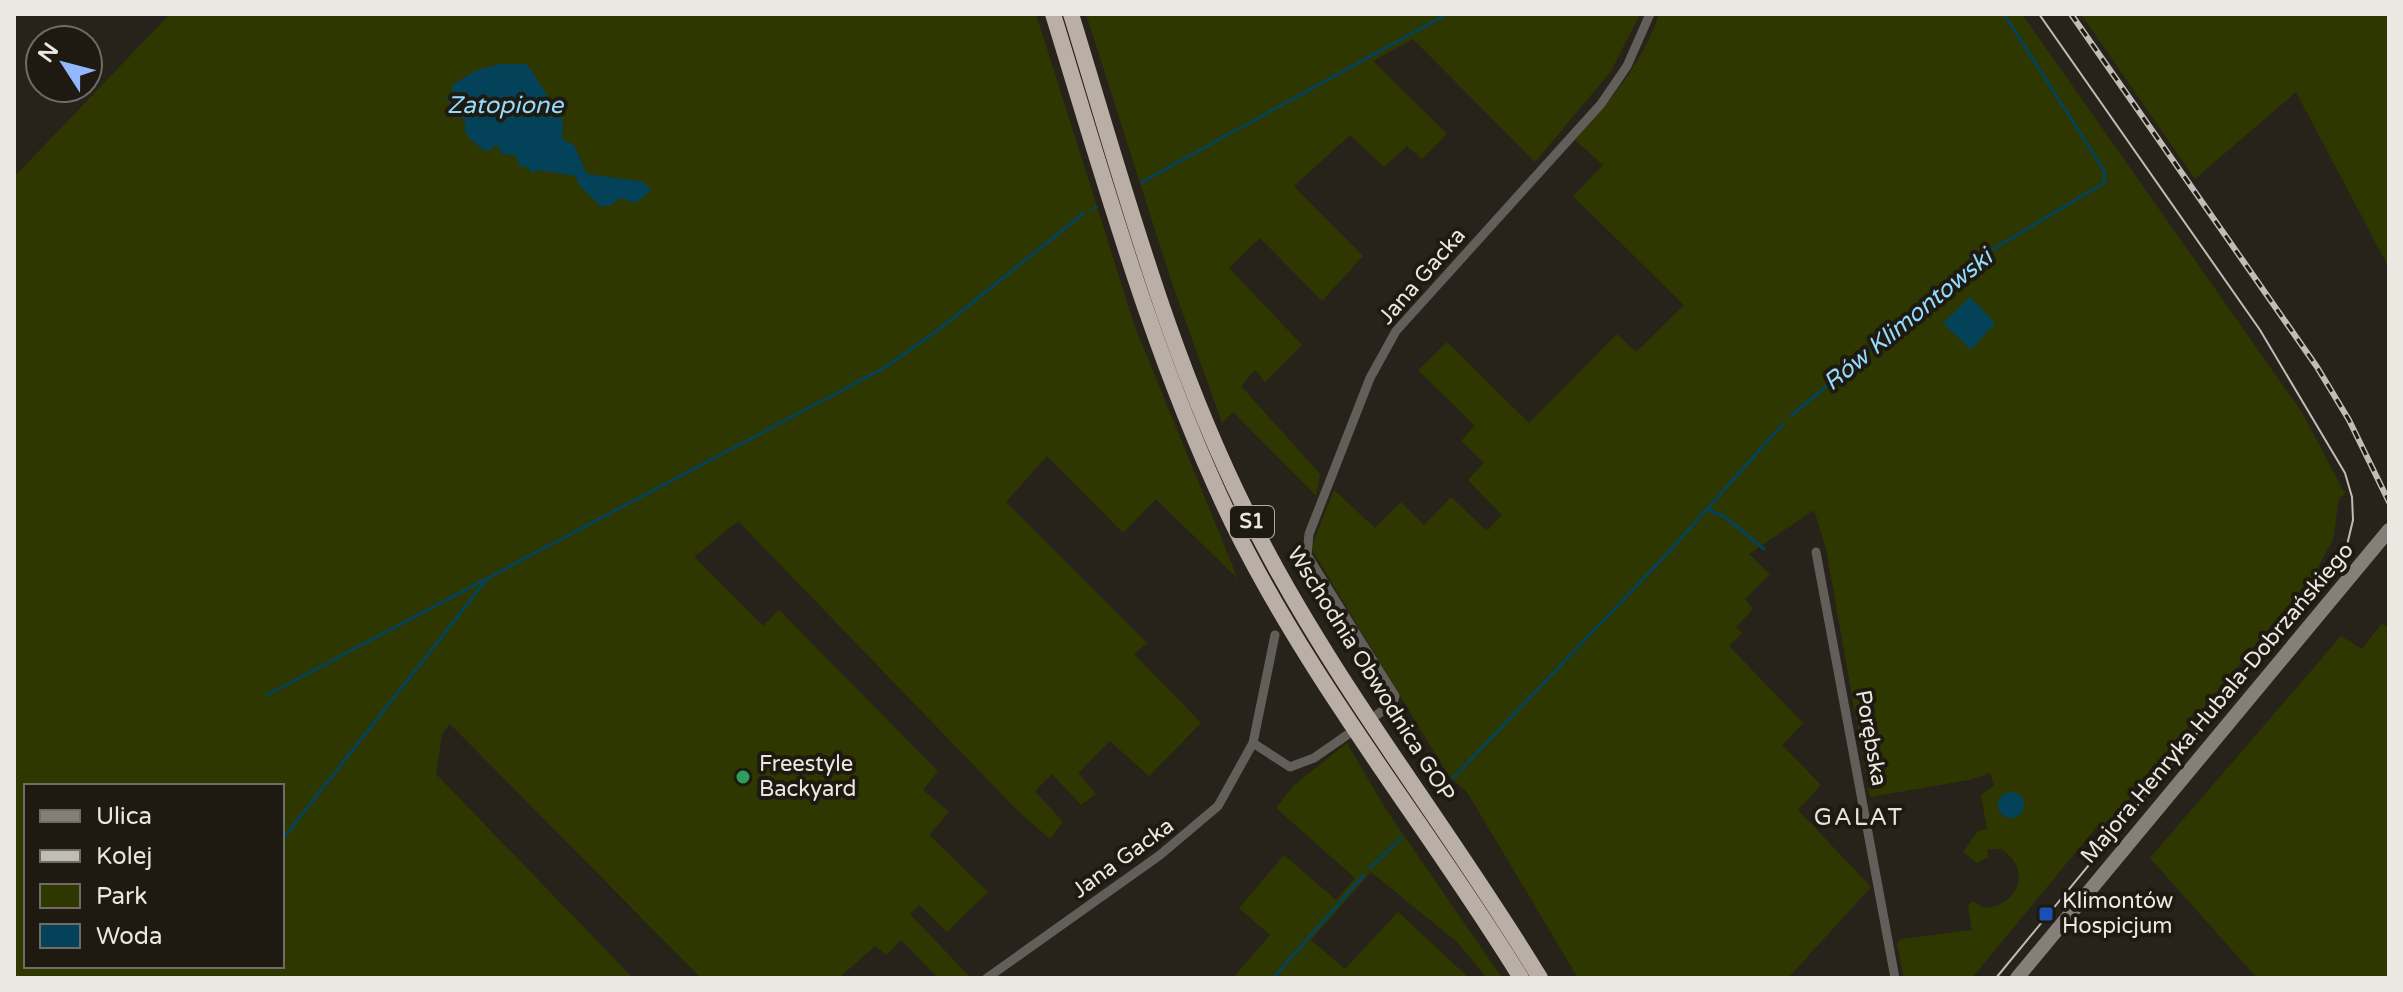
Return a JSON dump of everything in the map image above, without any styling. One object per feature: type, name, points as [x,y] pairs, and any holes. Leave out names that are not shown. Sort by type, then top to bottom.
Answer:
[{"type":"highway","name":"Wschodnia Obwodnica GOP","points":[[1053,14],[1165,364],[1233,524],[1278,607],[1343,710],[1521,978]]},
{"type":"highway","name":"Wschodnia Obwodnica GOP","points":[[1071,14],[1165,314],[1234,485],[1324,649],[1540,978]]},
{"type":"street","name":"Jana Gacka","points":[[1378,714],[1393,703],[1395,696],[1307,555],[1309,534],[1385,347],[1414,308],[1601,104],[1627,66],[1650,14]]},
{"type":"street","name":"Majora Henryka Hubala-Dobrzańskiego","points":[[2017,978],[2389,530]]},
{"type":"street","name":"Porębska","points":[[1816,552],[1895,978]]},
{"type":"street","name":"Jana Gacka","points":[[987,978],[1197,826],[1218,806],[1253,743],[1275,635]]},
{"type":"street","points":[[1253,743],[1290,767],[1314,758],[1347,735]]},
{"type":"green space","points":[[170,14],[1036,14],[1135,327],[1238,579],[1156,499],[1123,533],[1047,456],[1006,502],[1147,643],[1134,654],[1201,723],[1149,776],[1110,741],[1078,773],[1096,794],[1081,805],[1052,774],[1035,791],[1063,822],[1050,839],[1017,810],[738,521],[694,557],[763,626],[779,610],[938,771],[923,790],[949,812],[929,835],[988,892],[947,932],[919,905],[910,914],[971,978],[938,978],[901,940],[887,955],[875,946],[839,978],[701,978],[450,724],[442,734],[436,774],[633,978],[14,978],[14,177],[84,104],[104,104],[104,83]]},
{"type":"green space","points":[[1086,14],[1640,14],[1611,71],[1535,162],[1413,39],[1373,61],[1447,134],[1422,159],[1407,146],[1384,167],[1350,135],[1294,186],[1363,256],[1322,301],[1260,238],[1229,268],[1302,345],[1265,382],[1255,370],[1241,386],[1320,474],[1316,496],[1233,412],[1222,423],[1172,283]]},
{"type":"green space","points":[[1659,14],[2022,14],[2303,414],[2345,494],[2339,498],[2333,540],[2314,574],[2105,828],[2099,824],[1972,978],[1904,978],[1897,943],[1901,939],[1972,930],[1968,905],[1973,901],[1984,908],[1996,906],[2006,901],[2018,885],[2016,866],[2001,849],[1987,849],[1988,857],[1977,863],[1963,852],[1978,831],[1987,829],[1981,795],[1994,785],[1990,773],[1969,780],[1870,797],[1826,549],[1814,510],[1749,554],[1770,574],[1745,599],[1753,609],[1736,627],[1742,633],[1729,646],[1803,723],[1782,745],[1821,785],[1798,810],[1871,887],[1788,978],[1578,978],[1467,792],[1448,775],[1311,548],[1334,490],[1375,528],[1401,502],[1424,525],[1451,497],[1487,531],[1502,515],[1468,480],[1484,463],[1461,441],[1475,426],[1418,370],[1447,342],[1529,423],[1617,334],[1636,352],[1684,305],[1573,196],[1603,165],[1575,140],[1634,66]]},
{"type":"green space","points":[[2081,14],[2389,14],[2389,268],[2296,92],[2195,179]]},
{"type":"green space","points":[[2382,623],[2389,629],[2389,978],[2257,978],[2150,858],[2341,636],[2362,649]]},
{"type":"green space","points":[[1347,743],[1385,808],[1502,978],[1487,978],[1457,942],[1371,872],[1311,940],[1345,969],[1398,912],[1469,978],[1233,978],[1270,935],[1239,908],[1284,855],[1336,900],[1355,878],[1276,808],[1293,786]]},
{"type":"water","name":"Zatopione","points":[[499,64],[527,64],[563,120],[562,139],[574,145],[587,174],[644,182],[651,191],[635,203],[620,198],[611,205],[601,207],[579,185],[576,176],[538,170],[532,173],[528,167],[521,167],[515,155],[502,154],[497,145],[486,152],[469,138],[464,128],[466,123],[446,97],[453,91],[451,86],[475,71]]},
{"type":"water","points":[[1970,297],[1995,323],[1971,350],[1943,323]]},
{"type":"water","points":[[2011,792],[2020,796],[2024,805],[2020,814],[2011,818],[2002,814],[1998,805],[2002,796]]},
{"type":"waterway","points":[[1142,182],[1447,14]]},
{"type":"waterway","name":"Rów Klimontowski","points":[[1791,416],[1978,258],[2104,183],[2105,172],[2004,14]]},
{"type":"waterway","points":[[1092,209],[1096,207]]},
{"type":"waterway","points":[[267,695],[884,368],[937,331],[1084,213]]},
{"type":"waterway","name":"Rów Klimontowski","points":[[1453,778],[1665,556],[1783,424]]},
{"type":"waterway","points":[[1708,510],[1725,517],[1764,549]]},
{"type":"waterway","points":[[284,837],[487,579]]},
{"type":"waterway","name":"Rów Klimontowski","points":[[1370,868],[1401,838]]},
{"type":"waterway","name":"Rów Klimontowski","points":[[1273,978],[1364,875]]},
{"type":"tram line","points":[[1996,978],[2333,568],[2347,545],[2353,520],[2352,497],[2345,473],[2260,330],[2039,14]]},
{"type":"railway","points":[[2071,14],[2317,367],[2349,420],[2389,502]]},
{"type":"place","name":"Freestyle Backyard","points":[[743,777]]},
{"type":"place","name":"Klimontów Hospicjum","points":[[2046,914]]},
{"type":"district","name":"GALAT","points":[[1859,817]]}]
